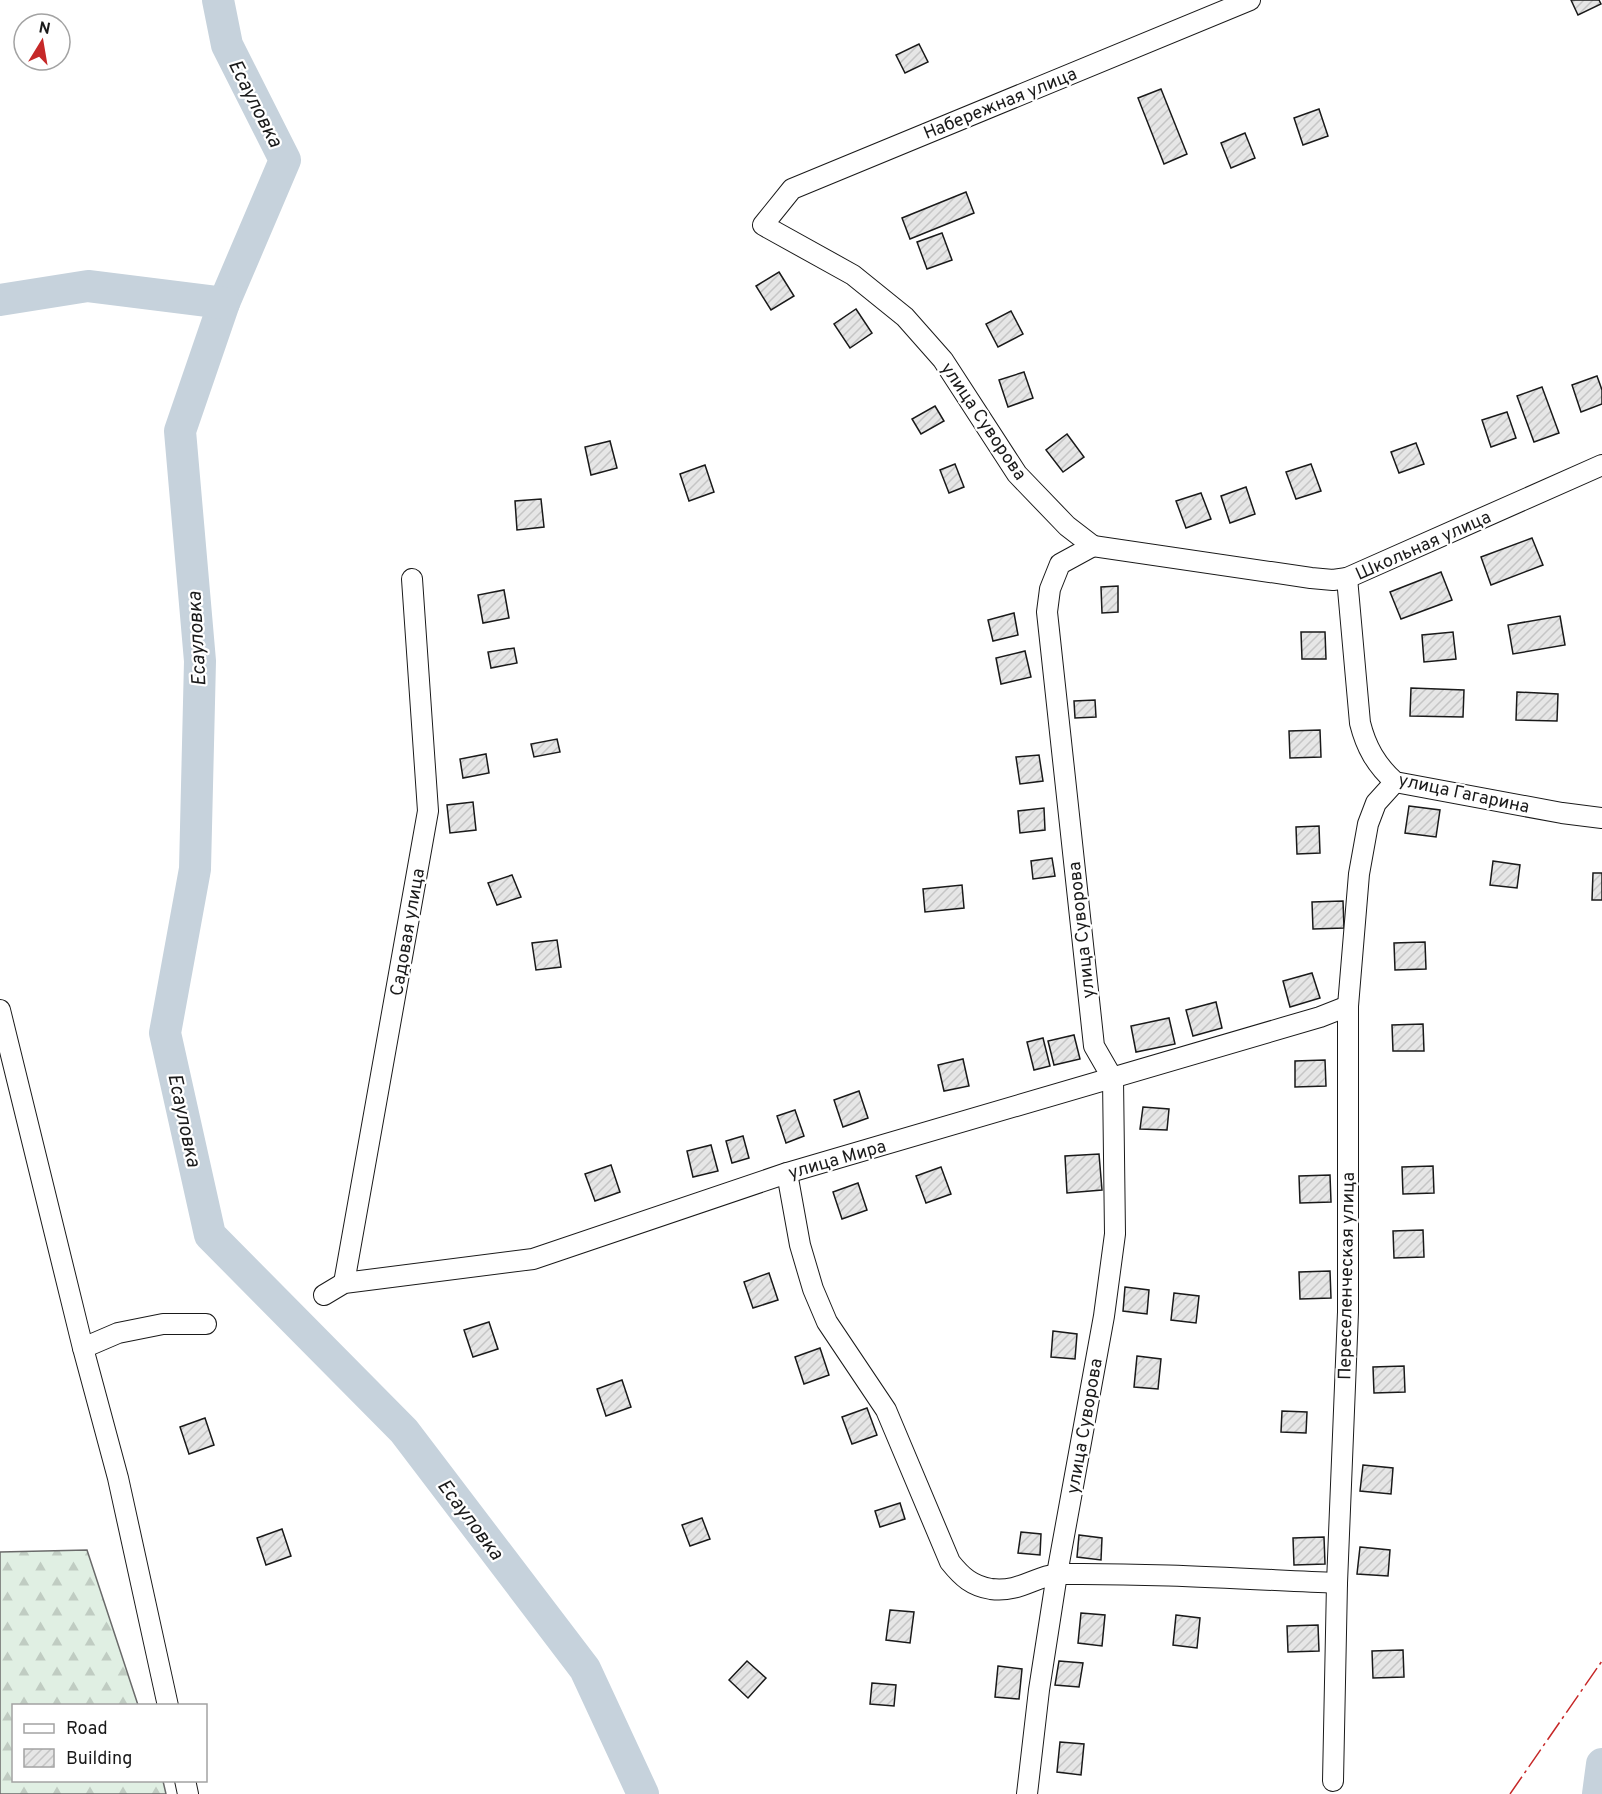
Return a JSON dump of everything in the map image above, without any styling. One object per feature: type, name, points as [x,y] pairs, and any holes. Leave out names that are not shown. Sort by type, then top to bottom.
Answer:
[{"type":"street","name":"Набережная улица","points":[[763,225],[792,189],[1250,0]]},
{"type":"street","name":"улица Суворова","points":[[763,225],[853,275],[905,317],[943,360],[1017,474],[1067,526],[1093,546],[1060,564],[1050,589],[1047,612],[1094,1046],[1113,1079],[1113,1250],[1104,1316],[1057,1574],[1039,1690],[1028,1794]]},
{"type":"street","name":"Школьная улица","points":[[1093,546],[1311,578],[1333,580],[1347,578],[1602,465]]},
{"type":"street","name":"улица Гагарина","points":[[1347,578],[1360,723],[1364,738],[1381,770],[1395,782],[1562,813],[1602,818]]},
{"type":"street","name":"Садовая улица","points":[[344,1283],[428,811],[412,579]]},
{"type":"street","name":"Переселенческая улица","points":[[1333,1781],[1337,1583],[1348,1312],[1348,1006],[1359,874],[1368,824],[1376,803],[1395,782]]},
{"type":"street","name":"улица Мира","points":[[324,1294],[344,1283],[533,1259],[787,1173],[1113,1079],[1320,1017],[1348,1006]]},
{"type":"street","points":[[0,1010],[83,1348],[118,1478],[168,1704]]},
{"type":"street","points":[[787,1173],[800,1245],[813,1289],[827,1322],[886,1410],[950,1562],[961,1576],[976,1586],[993,1589],[1015,1589],[1057,1574],[1153,1574],[1337,1583]]},
{"type":"street","points":[[83,1348],[118,1333],[163,1324],[206,1324]]},
{"type":"green space","points":[[87,1550],[138,1704],[12,1704],[12,1782],[163,1782],[166,1794],[0,1794],[0,1552]]},
{"type":"building","points":[[1571,0],[1599,0],[1601,4],[1578,15]]},
{"type":"building","points":[[919,44],[928,62],[905,73],[896,55]]},
{"type":"building","points":[[1161,89],[1187,154],[1164,164],[1138,98]]},
{"type":"building","points":[[1319,109],[1328,136],[1303,145],[1294,118]]},
{"type":"building","points":[[1245,133],[1255,158],[1231,168],[1221,143]]},
{"type":"building","points":[[966,192],[974,213],[910,239],[902,218]]},
{"type":"building","points":[[942,233],[952,260],[927,269],[917,242]]},
{"type":"building","points":[[779,272],[794,296],[771,310],[756,286]]},
{"type":"building","points":[[856,309],[872,333],[850,348],[834,324]]},
{"type":"building","points":[[1011,311],[1023,334],[998,347],[986,324]]},
{"type":"building","points":[[1024,372],[1033,398],[1008,407],[999,380]]},
{"type":"building","points":[[1597,376],[1602,390],[1602,404],[1581,412],[1572,385]]},
{"type":"building","points":[[1542,387],[1559,433],[1534,442],[1517,396]]},
{"type":"building","points":[[935,406],[944,421],[921,434],[912,419]]},
{"type":"building","points":[[1507,412],[1516,438],[1491,447],[1482,420]]},
{"type":"building","points":[[1067,434],[1084,457],[1063,472],[1046,450]]},
{"type":"building","points":[[610,441],[617,468],[591,475],[585,447]]},
{"type":"building","points":[[1416,443],[1424,464],[1399,473],[1391,452]]},
{"type":"building","points":[[955,464],[964,487],[949,493],[940,470]]},
{"type":"building","points":[[1311,464],[1321,491],[1296,499],[1286,472]]},
{"type":"building","points":[[705,465],[714,492],[689,501],[680,474]]},
{"type":"building","points":[[1246,487],[1255,514],[1230,523],[1221,496]]},
{"type":"building","points":[[1201,493],[1211,519],[1186,528],[1176,501]]},
{"type":"building","points":[[541,499],[544,527],[517,530],[515,501]]},
{"type":"building","points":[[1532,538],[1543,565],[1491,585],[1481,557]]},
{"type":"building","points":[[1441,572],[1452,600],[1401,619],[1390,592]]},
{"type":"building","points":[[1118,586],[1118,612],[1102,613],[1101,587]]},
{"type":"building","points":[[504,590],[509,618],[483,623],[478,595]]},
{"type":"building","points":[[1014,613],[1018,635],[993,641],[988,620]]},
{"type":"building","points":[[1560,616],[1565,645],[1513,654],[1508,625]]},
{"type":"building","points":[[1301,632],[1325,632],[1326,659],[1302,659]]},
{"type":"building","points":[[1453,632],[1456,659],[1424,662],[1422,635]]},
{"type":"building","points":[[514,648],[517,663],[491,668],[488,652]]},
{"type":"building","points":[[1025,651],[1031,677],[1001,684],[996,658]]},
{"type":"building","points":[[1411,688],[1464,690],[1463,717],[1410,716]]},
{"type":"building","points":[[1517,692],[1558,694],[1557,721],[1516,720]]},
{"type":"building","points":[[1095,700],[1096,717],[1075,718],[1074,701]]},
{"type":"building","points":[[1320,730],[1321,757],[1290,758],[1289,731]]},
{"type":"building","points":[[557,739],[560,752],[534,757],[531,744]]},
{"type":"building","points":[[486,754],[489,773],[463,778],[460,759]]},
{"type":"building","points":[[1039,755],[1043,781],[1020,784],[1016,757]]},
{"type":"building","points":[[473,802],[476,830],[450,833],[447,805]]},
{"type":"building","points":[[1409,806],[1440,810],[1436,837],[1405,833]]},
{"type":"building","points":[[1044,808],[1045,830],[1020,833],[1018,811]]},
{"type":"building","points":[[1319,826],[1320,853],[1297,854],[1296,827]]},
{"type":"building","points":[[1052,858],[1055,876],[1033,879],[1031,861]]},
{"type":"building","points":[[1493,861],[1520,865],[1517,888],[1490,885]]},
{"type":"building","points":[[1593,873],[1602,873],[1602,900],[1592,900]]},
{"type":"building","points":[[512,875],[521,897],[497,905],[488,883]]},
{"type":"building","points":[[962,885],[964,908],[925,912],[923,889]]},
{"type":"building","points":[[1343,901],[1344,928],[1313,929],[1312,902]]},
{"type":"building","points":[[557,940],[561,967],[536,970],[532,943]]},
{"type":"building","points":[[1425,942],[1426,969],[1395,970],[1394,943]]},
{"type":"building","points":[[1312,973],[1320,998],[1290,1007],[1283,981]]},
{"type":"building","points":[[1216,1002],[1222,1028],[1193,1036],[1186,1010]]},
{"type":"building","points":[[1169,1018],[1175,1044],[1136,1052],[1131,1026]]},
{"type":"building","points":[[1423,1024],[1424,1051],[1393,1051],[1392,1025]]},
{"type":"building","points":[[1074,1035],[1080,1059],[1054,1065],[1048,1041]]},
{"type":"building","points":[[1043,1038],[1050,1066],[1034,1070],[1027,1042]]},
{"type":"building","points":[[963,1059],[969,1086],[944,1091],[938,1065]]},
{"type":"building","points":[[1325,1060],[1326,1086],[1295,1087],[1295,1061]]},
{"type":"building","points":[[859,1091],[868,1118],[843,1127],[834,1100]]},
{"type":"building","points":[[1143,1107],[1169,1109],[1167,1130],[1140,1129]]},
{"type":"building","points":[[795,1110],[804,1136],[786,1143],[777,1116]]},
{"type":"building","points":[[743,1136],[749,1158],[732,1163],[726,1141]]},
{"type":"building","points":[[711,1145],[718,1171],[693,1177],[687,1151]]},
{"type":"building","points":[[1099,1154],[1102,1190],[1067,1193],[1065,1156]]},
{"type":"building","points":[[611,1165],[620,1192],[595,1201],[585,1174]]},
{"type":"building","points":[[1433,1166],[1434,1193],[1403,1194],[1402,1167]]},
{"type":"building","points":[[941,1167],[951,1194],[926,1203],[916,1176]]},
{"type":"building","points":[[1330,1175],[1331,1202],[1300,1203],[1299,1176]]},
{"type":"building","points":[[858,1183],[867,1210],[842,1219],[833,1192]]},
{"type":"building","points":[[1423,1230],[1424,1257],[1394,1258],[1393,1231]]},
{"type":"building","points":[[1330,1271],[1331,1298],[1300,1299],[1299,1272]]},
{"type":"building","points":[[769,1273],[778,1300],[753,1308],[744,1282]]},
{"type":"building","points":[[1125,1287],[1149,1290],[1147,1314],[1123,1311]]},
{"type":"building","points":[[1174,1293],[1199,1296],[1196,1323],[1171,1320]]},
{"type":"building","points":[[489,1322],[498,1349],[473,1357],[464,1330]]},
{"type":"building","points":[[1053,1331],[1077,1334],[1075,1359],[1051,1357]]},
{"type":"building","points":[[820,1348],[829,1375],[804,1384],[795,1357]]},
{"type":"building","points":[[1137,1356],[1161,1359],[1158,1389],[1134,1387]]},
{"type":"building","points":[[1404,1366],[1405,1392],[1374,1393],[1373,1367]]},
{"type":"building","points":[[622,1380],[631,1407],[606,1416],[597,1389]]},
{"type":"building","points":[[867,1408],[877,1435],[852,1444],[842,1417]]},
{"type":"building","points":[[1282,1411],[1307,1412],[1306,1433],[1281,1432]]},
{"type":"building","points":[[205,1418],[214,1445],[189,1454],[180,1427]]},
{"type":"building","points":[[1363,1465],[1393,1468],[1391,1494],[1360,1491]]},
{"type":"building","points":[[900,1503],[905,1519],[880,1527],[875,1511]]},
{"type":"building","points":[[702,1518],[710,1539],[690,1546],[682,1525]]},
{"type":"building","points":[[282,1529],[291,1556],[266,1565],[257,1538]]},
{"type":"building","points":[[1021,1532],[1041,1534],[1040,1555],[1018,1553]]},
{"type":"building","points":[[1079,1535],[1102,1538],[1101,1560],[1077,1557]]},
{"type":"building","points":[[1324,1537],[1325,1564],[1294,1565],[1293,1538]]},
{"type":"building","points":[[1360,1547],[1390,1550],[1388,1576],[1357,1574]]},
{"type":"building","points":[[890,1610],[914,1612],[910,1643],[886,1640]]},
{"type":"building","points":[[1081,1613],[1105,1615],[1102,1646],[1078,1643]]},
{"type":"building","points":[[1176,1615],[1200,1618],[1197,1648],[1173,1645]]},
{"type":"building","points":[[1318,1625],[1319,1651],[1288,1652],[1287,1626]]},
{"type":"building","points":[[1403,1650],[1404,1677],[1373,1678],[1372,1651]]},
{"type":"building","points":[[747,1661],[766,1678],[748,1698],[729,1680]]},
{"type":"building","points":[[1059,1661],[1083,1663],[1079,1687],[1055,1685]]},
{"type":"building","points":[[998,1666],[1022,1669],[1019,1699],[995,1697]]},
{"type":"building","points":[[872,1683],[896,1685],[894,1706],[870,1704]]},
{"type":"building","points":[[1060,1742],[1084,1744],[1081,1775],[1057,1772]]},
{"type":"waterway","name":"Есауловка","points":[[218,0],[227,45],[285,160],[224,303],[180,431],[200,661],[195,869],[165,1033],[210,1235],[404,1431],[585,1669],[643,1794]]},
{"type":"waterway","name":"Есауловка","points":[[0,300],[88,286],[224,303]]},
{"type":"waterway","name":"Есауловка","points":[[1598,1794],[1602,1764]]},
{"type":"power","points":[[1510,1794],[1602,1661]]}]
